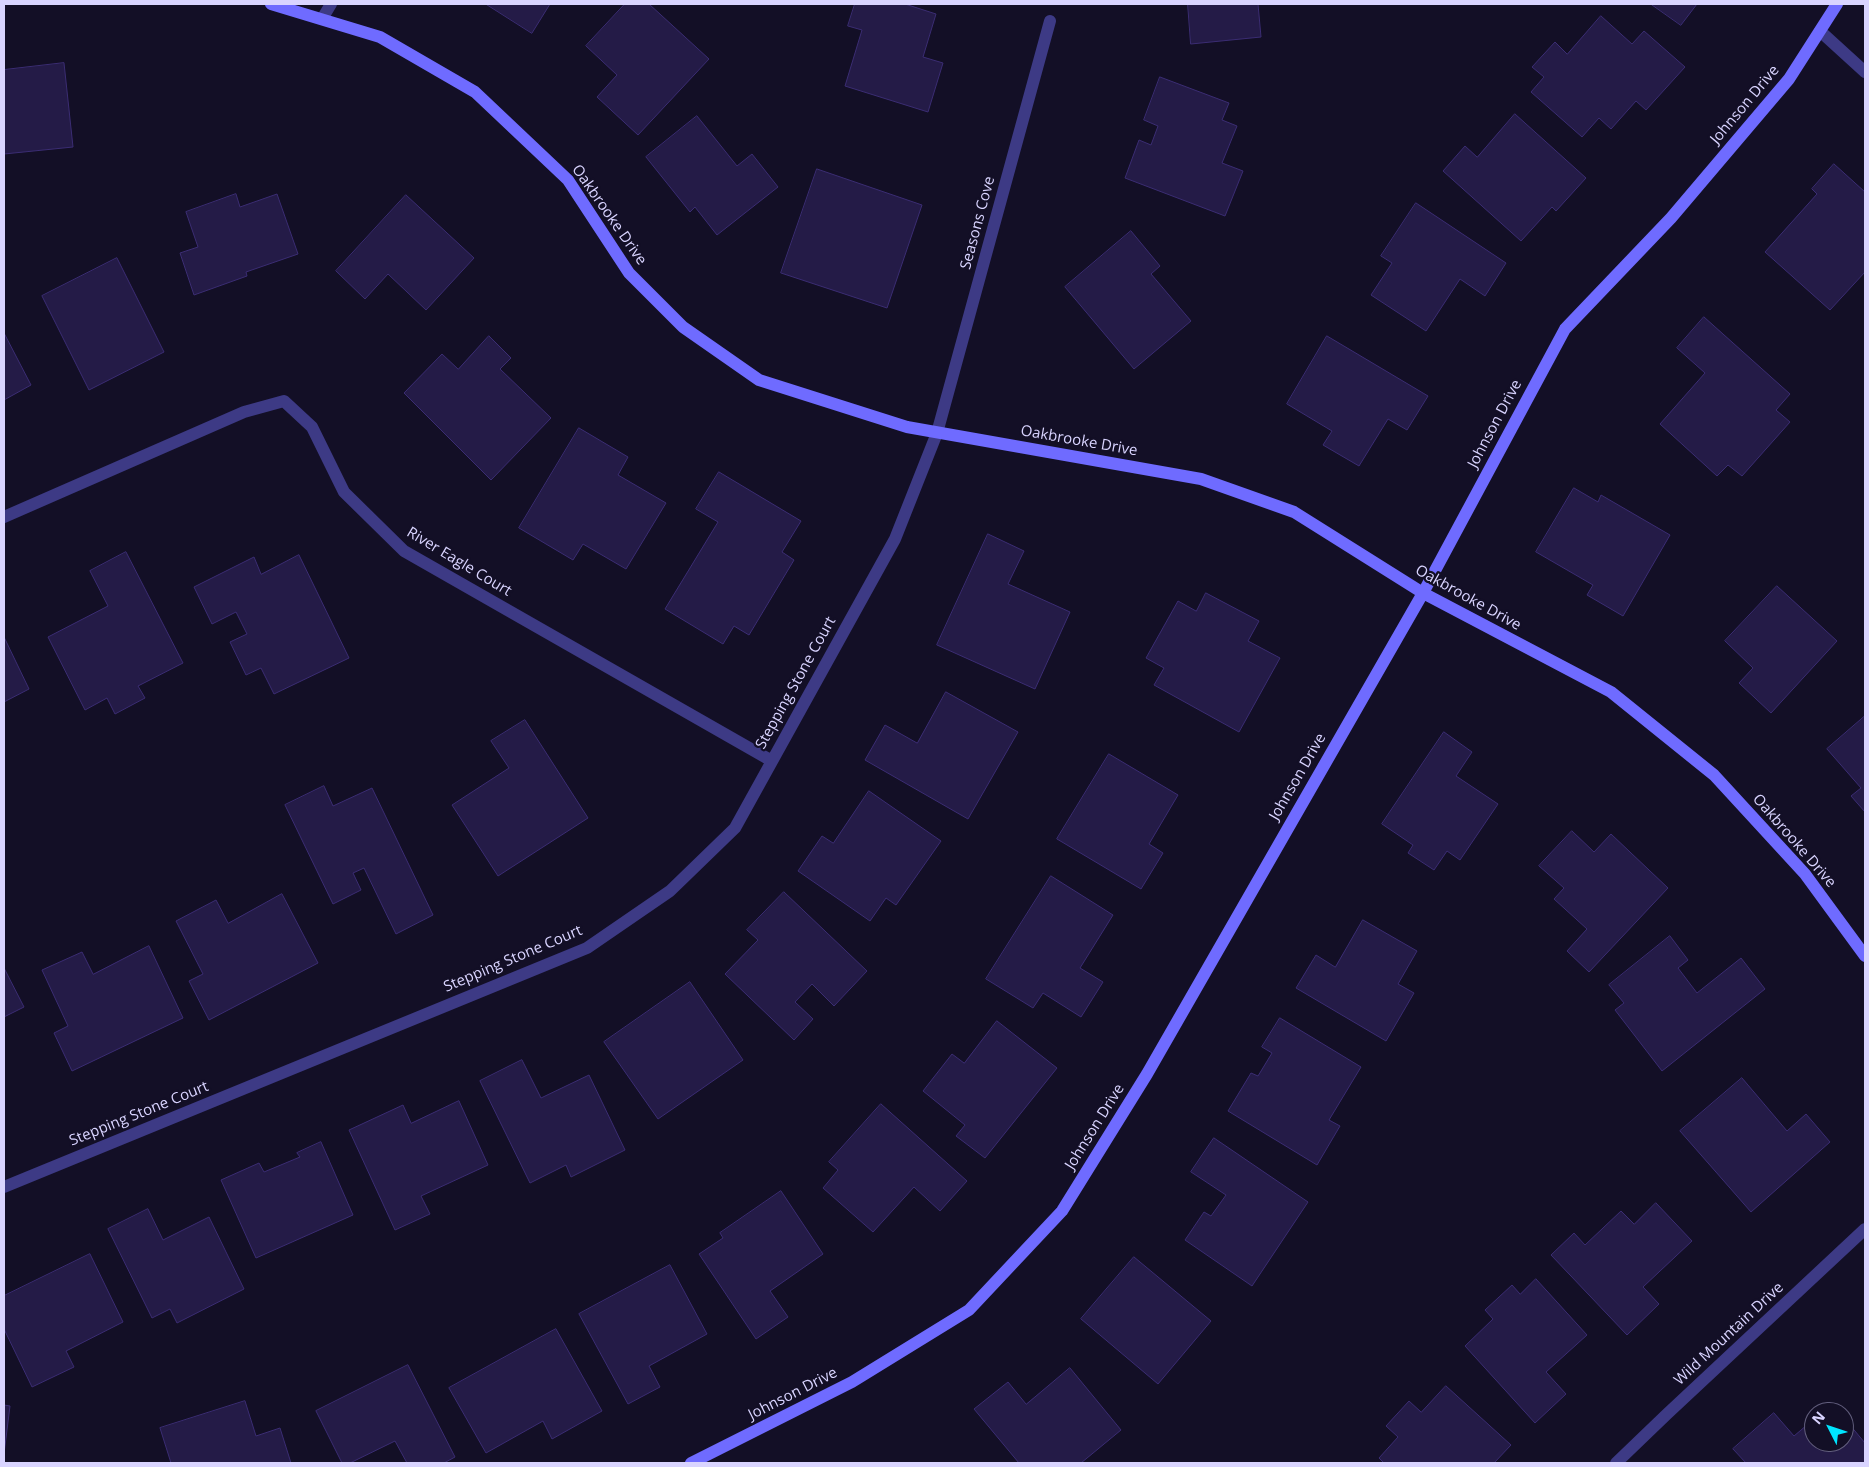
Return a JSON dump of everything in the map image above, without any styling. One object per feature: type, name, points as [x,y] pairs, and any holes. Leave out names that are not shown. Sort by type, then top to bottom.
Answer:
[{"type":"street","name":"Oakbrooke Drive","points":[[271,4],[380,37],[475,92],[568,180],[629,273],[683,327],[759,380],[907,427],[1201,478],[1294,512],[1422,593],[1611,692],[1714,775],[1805,874],[1865,956]]},
{"type":"street","points":[[322,19],[330,4]]},
{"type":"street","name":"Johnson Drive","points":[[691,1463],[852,1382],[969,1310],[1062,1211],[1152,1065],[1422,593],[1565,329],[1671,218],[1789,79],[1837,4]]},
{"type":"street","name":"Seasons Cove","points":[[937,432],[1050,21]]},
{"type":"street","points":[[1820,31],[1865,72]]},
{"type":"street","name":"River Eagle Court","points":[[4,517],[244,412],[284,401],[312,426],[344,492],[404,551],[772,761]]},
{"type":"street","name":"Stepping Stone Court","points":[[4,1187],[587,948],[670,891],[735,828],[895,539],[937,432]]},
{"type":"street","name":"Wild Mountain Drive","points":[[1616,1463],[1865,1230]]},
{"type":"building","points":[[486,4],[550,4],[532,33]]},
{"type":"building","points":[[625,4],[649,4],[709,59],[638,135],[597,97],[617,75],[586,46]]},
{"type":"building","points":[[855,4],[905,4],[936,14],[923,57],[943,63],[928,112],[845,86],[862,30],[848,26]]},
{"type":"building","points":[[1188,4],[1258,4],[1261,37],[1191,44]]},
{"type":"building","points":[[1651,4],[1697,4],[1681,25]]},
{"type":"building","points":[[1601,16],[1632,44],[1644,31],[1685,67],[1646,110],[1636,101],[1611,129],[1599,118],[1582,137],[1531,92],[1544,77],[1532,67],[1555,42],[1567,54]]},
{"type":"building","points":[[64,63],[73,147],[4,154],[4,70]]},
{"type":"building","points":[[1160,77],[1229,103],[1222,120],[1237,126],[1222,163],[1243,171],[1225,216],[1125,178],[1139,140],[1151,145],[1158,126],[1144,120]]},
{"type":"building","points":[[1515,114],[1586,178],[1556,211],[1552,207],[1521,241],[1443,171],[1465,146],[1477,157]]},
{"type":"building","points":[[697,116],[737,166],[752,154],[778,187],[717,235],[695,207],[690,212],[646,157]]},
{"type":"building","points":[[1834,164],[1865,192],[1865,272],[1830,310],[1765,252],[1817,194],[1812,189]]},
{"type":"building","points":[[817,169],[922,205],[887,308],[781,273]]},
{"type":"building","points":[[236,194],[240,207],[277,194],[298,254],[246,272],[247,276],[194,295],[180,253],[198,247],[186,212]]},
{"type":"building","points":[[406,195],[474,258],[426,310],[388,274],[365,299],[336,271]]},
{"type":"building","points":[[1416,203],[1506,263],[1485,296],[1460,279],[1426,331],[1371,295],[1392,263],[1381,256]]},
{"type":"building","points":[[1131,231],[1160,266],[1151,274],[1191,321],[1134,369],[1065,287]]},
{"type":"building","points":[[117,258],[164,352],[89,390],[42,296]]},
{"type":"building","points":[[1704,317],[1790,394],[1776,410],[1790,422],[1742,476],[1728,465],[1717,476],[1660,424],[1705,373],[1677,348]]},
{"type":"building","points":[[4,333],[31,385],[4,400]]},
{"type":"building","points":[[489,336],[511,358],[500,369],[551,418],[491,480],[404,393],[442,354],[458,369]]},
{"type":"building","points":[[1327,336],[1428,396],[1407,430],[1388,419],[1359,466],[1323,445],[1332,431],[1287,404]]},
{"type":"building","points":[[579,428],[628,457],[618,475],[666,503],[626,569],[583,544],[573,560],[519,528]]},
{"type":"building","points":[[719,472],[801,521],[782,552],[794,560],[749,635],[734,626],[723,644],[665,609],[718,522],[696,509]]},
{"type":"building","points":[[1574,488],[1598,502],[1601,495],[1670,535],[1623,616],[1587,595],[1593,585],[1536,552]]},
{"type":"building","points":[[988,534],[1024,551],[1008,584],[1070,612],[1035,689],[937,645]]},
{"type":"building","points":[[126,552],[183,663],[138,686],[145,698],[115,714],[107,698],[85,710],[48,637],[108,606],[90,571]]},
{"type":"building","points":[[299,555],[349,658],[274,694],[261,668],[246,675],[230,642],[247,634],[236,612],[212,624],[194,587],[254,557],[261,574]]},
{"type":"building","points":[[1777,586],[1837,641],[1771,713],[1739,683],[1753,668],[1725,641]]},
{"type":"building","points":[[1206,593],[1259,621],[1248,641],[1280,658],[1239,732],[1154,685],[1164,668],[1146,658],[1178,601],[1196,611]]},
{"type":"building","points":[[4,637],[29,689],[4,702]]},
{"type":"building","points":[[946,692],[1018,732],[968,819],[865,760],[885,725],[917,743]]},
{"type":"building","points":[[1865,716],[1865,812],[1851,796],[1861,788],[1827,749]]},
{"type":"building","points":[[525,720],[588,818],[498,876],[452,805],[509,768],[491,741]]},
{"type":"building","points":[[1444,732],[1472,752],[1456,776],[1498,804],[1460,860],[1447,851],[1434,870],[1408,853],[1413,845],[1382,824]]},
{"type":"building","points":[[1109,754],[1178,795],[1149,844],[1163,853],[1141,889],[1057,839]]},
{"type":"building","points":[[324,786],[333,806],[372,788],[433,915],[396,934],[364,868],[353,873],[361,890],[333,904],[285,805]]},
{"type":"building","points":[[869,791],[941,841],[896,905],[886,898],[870,921],[798,871],[822,836],[833,843]]},
{"type":"building","points":[[1572,831],[1594,852],[1611,834],[1668,888],[1589,972],[1567,951],[1587,929],[1554,899],[1564,888],[1539,866]]},
{"type":"building","points":[[1051,876],[1113,915],[1080,968],[1103,982],[1081,1017],[1043,993],[1033,1008],[986,979]]},
{"type":"building","points":[[784,892],[867,971],[834,1006],[812,984],[795,1002],[813,1019],[794,1040],[725,974],[758,940],[747,930]]},
{"type":"building","points":[[282,894],[318,963],[209,1020],[189,981],[203,974],[176,921],[216,900],[228,923]]},
{"type":"building","points":[[1363,920],[1417,951],[1398,984],[1414,993],[1386,1041],[1296,988],[1316,955],[1335,967]]},
{"type":"building","points":[[1670,936],[1688,960],[1678,968],[1697,993],[1741,958],[1765,989],[1662,1071],[1615,1010],[1624,1003],[1609,985]]},
{"type":"building","points":[[149,946],[183,1018],[72,1071],[54,1033],[68,1026],[42,970],[82,952],[93,974]]},
{"type":"building","points":[[4,968],[24,1007],[4,1017]]},
{"type":"building","points":[[690,982],[743,1060],[658,1119],[604,1042]]},
{"type":"building","points":[[1280,1018],[1361,1067],[1329,1120],[1340,1126],[1317,1165],[1228,1111],[1251,1073],[1258,1076],[1272,1053],[1262,1047]]},
{"type":"building","points":[[997,1021],[1057,1068],[985,1158],[956,1136],[965,1125],[923,1091],[952,1054],[964,1063]]},
{"type":"building","points":[[522,1060],[541,1098],[589,1075],[625,1150],[571,1177],[566,1165],[530,1183],[480,1081]]},
{"type":"building","points":[[1742,1078],[1787,1131],[1806,1114],[1830,1142],[1751,1212],[1680,1131]]},
{"type":"building","points":[[459,1101],[488,1165],[421,1196],[430,1214],[395,1230],[349,1130],[403,1105],[411,1123]]},
{"type":"building","points":[[881,1104],[967,1181],[940,1211],[914,1187],[873,1232],[823,1188],[838,1170],[829,1162]]},
{"type":"building","points":[[1214,1138],[1308,1202],[1252,1286],[1185,1240],[1204,1212],[1211,1216],[1226,1195],[1191,1172]]},
{"type":"building","points":[[321,1142],[353,1215],[256,1258],[221,1180],[259,1163],[264,1172],[300,1157],[297,1153]]},
{"type":"building","points":[[781,1191],[823,1254],[770,1291],[788,1317],[756,1339],[699,1254],[723,1238],[720,1233]]},
{"type":"building","points":[[1656,1203],[1692,1241],[1643,1287],[1659,1304],[1627,1335],[1551,1255],[1574,1233],[1585,1245],[1621,1211],[1634,1224]]},
{"type":"building","points":[[148,1209],[163,1240],[209,1217],[244,1289],[177,1323],[170,1309],[152,1318],[108,1229]]},
{"type":"building","points":[[90,1254],[123,1322],[66,1351],[74,1367],[32,1387],[4,1329],[4,1296]]},
{"type":"building","points":[[1134,1257],[1211,1321],[1158,1384],[1081,1319]]},
{"type":"building","points":[[670,1265],[707,1334],[649,1366],[660,1387],[628,1404],[579,1314]]},
{"type":"building","points":[[1536,1279],[1587,1335],[1546,1372],[1566,1394],[1535,1423],[1465,1346],[1493,1319],[1485,1310],[1512,1285],[1520,1294]]},
{"type":"building","points":[[556,1329],[602,1411],[552,1439],[543,1421],[486,1453],[449,1388]]},
{"type":"building","points":[[408,1365],[455,1457],[444,1463],[407,1463],[395,1441],[350,1463],[342,1463],[316,1411]]},
{"type":"building","points":[[1070,1368],[1121,1430],[1081,1463],[1019,1463],[974,1409],[1008,1382],[1026,1404]]},
{"type":"building","points":[[1446,1386],[1511,1445],[1494,1463],[1384,1463],[1379,1458],[1398,1437],[1386,1426],[1409,1401],[1421,1412]]},
{"type":"building","points":[[245,1401],[256,1436],[280,1428],[291,1463],[171,1463],[160,1428]]},
{"type":"building","points":[[4,1405],[10,1406],[4,1454]]},
{"type":"building","points":[[1774,1413],[1794,1436],[1804,1428],[1804,1452],[1854,1452],[1854,1430],[1865,1443],[1865,1463],[1746,1463],[1733,1449]]}]
